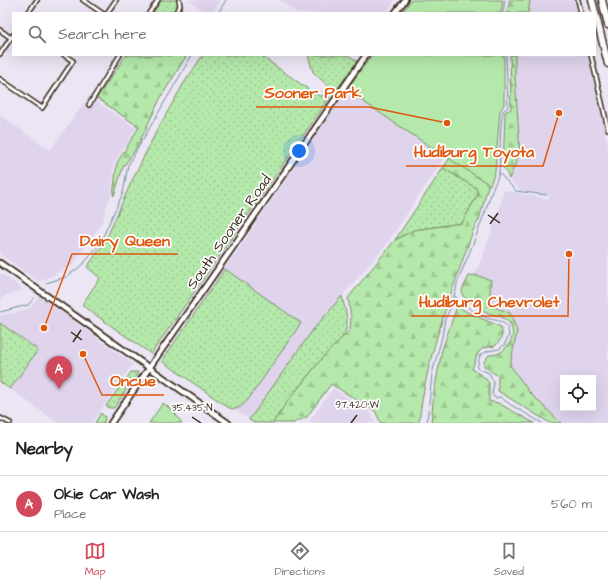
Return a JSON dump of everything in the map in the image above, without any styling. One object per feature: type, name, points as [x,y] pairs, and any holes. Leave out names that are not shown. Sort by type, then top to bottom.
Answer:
[{"type":"highway","points":[[589,0],[595,12]]},
{"type":"highway","points":[[592,0],[595,12]]},
{"type":"highway","points":[[602,0],[608,25]]},
{"type":"highway","points":[[607,0],[608,19]]},
{"type":"highway","points":[[596,14],[608,64]]},
{"type":"main road","points":[[396,12],[404,0]]},
{"type":"main road","name":"South Sooner Road","points":[[111,423],[365,56]]},
{"type":"main road","points":[[0,262],[228,423]]},
{"type":"street","points":[[29,12],[37,0]]},
{"type":"street","points":[[83,0],[101,12]]},
{"type":"street","points":[[108,12],[116,0]]},
{"type":"street","points":[[150,12],[158,0]]},
{"type":"street","points":[[176,12],[180,6],[179,0]]},
{"type":"street","points":[[578,0],[581,12]]},
{"type":"street","points":[[0,30],[12,37],[0,54]]},
{"type":"street","points":[[0,79],[42,108],[73,62],[65,56]]},
{"type":"street","points":[[88,105],[119,56]]},
{"type":"street","points":[[591,56],[608,128]]},
{"type":"street","points":[[0,418],[10,423]]},
{"type":"shaded area","points":[[188,0],[221,0],[213,12],[206,12]]},
{"type":"shaded area","points":[[279,0],[395,0],[387,12],[296,12]]},
{"type":"shaded area","points":[[530,0],[574,0],[577,12],[528,12]]},
{"type":"shaded area","points":[[515,56],[587,56],[608,145],[608,423],[561,423],[530,393],[510,365],[517,331],[510,313],[489,305],[491,280],[475,275],[497,218],[504,190],[548,199],[550,195],[520,190],[509,179],[520,153]]},
{"type":"shaded area","points":[[348,88],[446,155],[386,245],[342,296],[345,308],[346,329],[336,346],[324,356],[287,402],[273,423],[254,423],[162,361]]},
{"type":"shaded area","points":[[89,96],[136,128],[114,164],[111,195],[103,221],[72,266],[39,282],[0,254],[0,115],[50,150]]},
{"type":"shaded area","points":[[0,273],[24,290],[6,295],[0,300]]},
{"type":"shaded area","points":[[39,296],[133,364],[92,423],[58,423],[10,389],[38,350],[0,323],[0,315],[19,312],[30,308]]},
{"type":"shaded area","points":[[333,388],[371,413],[376,423],[308,423]]},
{"type":"green space","points":[[161,0],[177,0],[178,4],[173,12],[153,12]]},
{"type":"green space","points":[[411,0],[503,0],[501,12],[403,12]]},
{"type":"green space","points":[[509,0],[530,0],[528,12],[506,12],[509,6]]},
{"type":"green space","points":[[125,56],[186,56],[161,97],[137,147],[123,167],[114,196],[117,163],[139,127],[97,98]]},
{"type":"green space","points":[[202,56],[261,56],[312,92],[320,96],[328,95],[330,97],[151,354],[83,306],[83,303],[100,278],[87,267],[105,242],[130,185],[156,132],[184,83]]},
{"type":"green space","points":[[308,56],[350,56],[357,61],[335,92],[313,72]]},
{"type":"green space","points":[[371,56],[504,56],[504,105],[500,111],[495,172],[490,185],[352,94],[350,88],[351,84]]},
{"type":"green space","points":[[510,56],[515,56],[520,153],[509,179],[503,168],[505,112],[511,109]]},
{"type":"green space","points":[[454,152],[491,175],[479,220],[474,228],[457,276],[434,348],[422,398],[419,423],[381,423],[375,411],[331,384],[306,418],[294,423],[273,423],[287,402],[324,356],[350,330],[351,317],[348,298],[395,240],[414,230],[462,223],[478,194],[476,188],[443,168]]},
{"type":"green space","points":[[443,168],[476,188],[478,194],[462,223],[414,230],[395,240]]},
{"type":"green space","points":[[225,269],[301,323],[248,400],[242,406],[235,409],[229,408],[162,361]]},
{"type":"green space","points":[[475,275],[491,280],[489,305],[510,313],[517,331],[510,365],[530,393],[561,423],[550,423],[498,391],[498,376],[484,366],[484,362],[489,355],[498,354],[507,347],[511,340],[512,328],[505,319],[486,312],[463,296],[462,290],[469,276]]},
{"type":"green space","points":[[342,296],[347,317],[347,325],[340,341],[323,358],[273,423],[254,423],[249,420],[312,331]]},
{"type":"green space","points":[[457,306],[501,327],[502,335],[499,342],[495,346],[483,348],[478,353],[472,369],[485,378],[489,383],[489,401],[498,403],[534,423],[431,423],[434,392],[442,350]]},
{"type":"green space","points":[[0,323],[38,350],[10,389],[0,382]]},
{"type":"green space","points":[[131,372],[138,372],[134,379],[129,380],[127,378]]},
{"type":"green space","points":[[122,384],[125,386],[126,390],[114,408],[106,406]]},
{"type":"green space","points":[[163,403],[173,411],[182,423],[149,423]]},
{"type":"green space","points":[[101,413],[105,417],[104,423],[95,423]]},
{"type":"waterway","points":[[219,12],[226,0]]},
{"type":"waterway","points":[[503,12],[505,0]]},
{"type":"waterway","points":[[46,283],[66,277],[76,270],[85,262],[99,245],[123,193],[128,165],[191,56]]},
{"type":"waterway","points":[[427,423],[432,374],[442,337],[445,319],[453,303],[457,283],[499,174],[503,111],[508,107],[506,56]]},
{"type":"waterway","points":[[500,174],[516,191],[547,195]]},
{"type":"waterway","points":[[455,296],[478,314],[500,321],[507,326],[509,335],[505,344],[499,349],[488,351],[480,355],[477,368],[489,373],[494,383],[492,394],[495,398],[500,397],[542,423]]},
{"type":"waterway","points":[[0,312],[28,305],[34,298]]},
{"type":"place","name":"Hudiburg Toyota","points":[[559,113]]},
{"type":"place","name":"Sooner Park","points":[[447,123]]},
{"type":"place","name":"Hudiburg Chevrolet","points":[[569,254]]},
{"type":"place","name":"Dairy Queen","points":[[44,328]]},
{"type":"place","name":"Oncue","points":[[83,354]]},
{"type":"place","name":"Okie Car Wash","points":[[59,389]]}]
